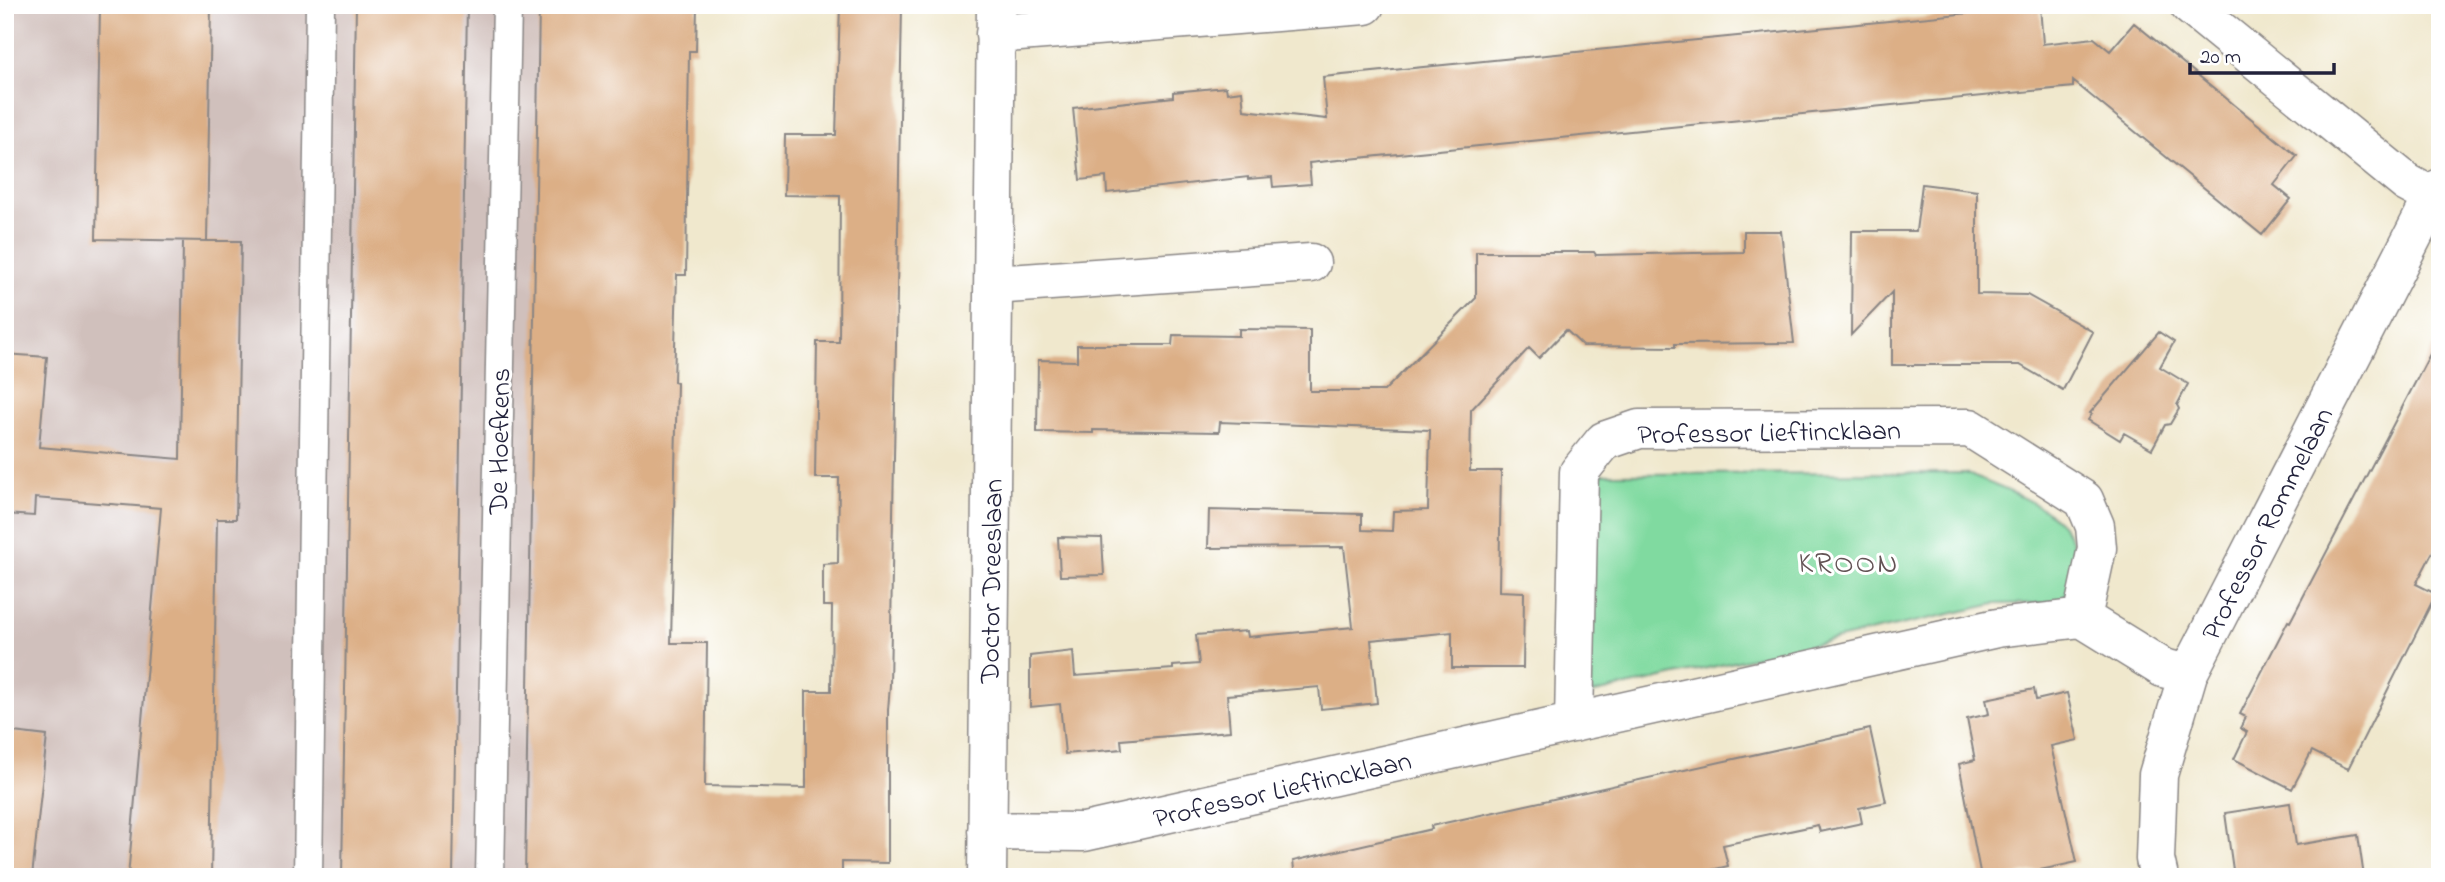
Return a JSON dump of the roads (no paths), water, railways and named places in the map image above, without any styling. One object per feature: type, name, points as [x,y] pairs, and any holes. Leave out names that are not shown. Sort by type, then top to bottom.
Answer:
[{"type":"street","points":[[995,20],[1365,5]]},
{"type":"street","points":[[2189,5],[2407,183],[2436,192]]},
{"type":"street","name":"Doctor Dreeslaan","points":[[987,877],[995,20]]},
{"type":"street","name":"Professor Rommelaan","points":[[2159,877],[2155,859],[2158,775],[2188,674],[2436,192]]},
{"type":"street","points":[[993,285],[1311,263]]},
{"type":"street","name":"Professor Lieftincklaan","points":[[988,831],[1084,832],[1574,723],[1997,628],[2082,618],[2097,548],[2095,526],[2084,500],[1970,428],[1639,429],[1604,442],[1579,472],[1574,723]]},
{"type":"street","points":[[2082,618],[2163,668],[2188,674]]},
{"type":"lane","points":[[308,877],[320,5]]},
{"type":"lane","name":"De Hoefkens","points":[[489,877],[507,5]]},
{"type":"district","name":"KROON","points":[[1849,562]]}]
